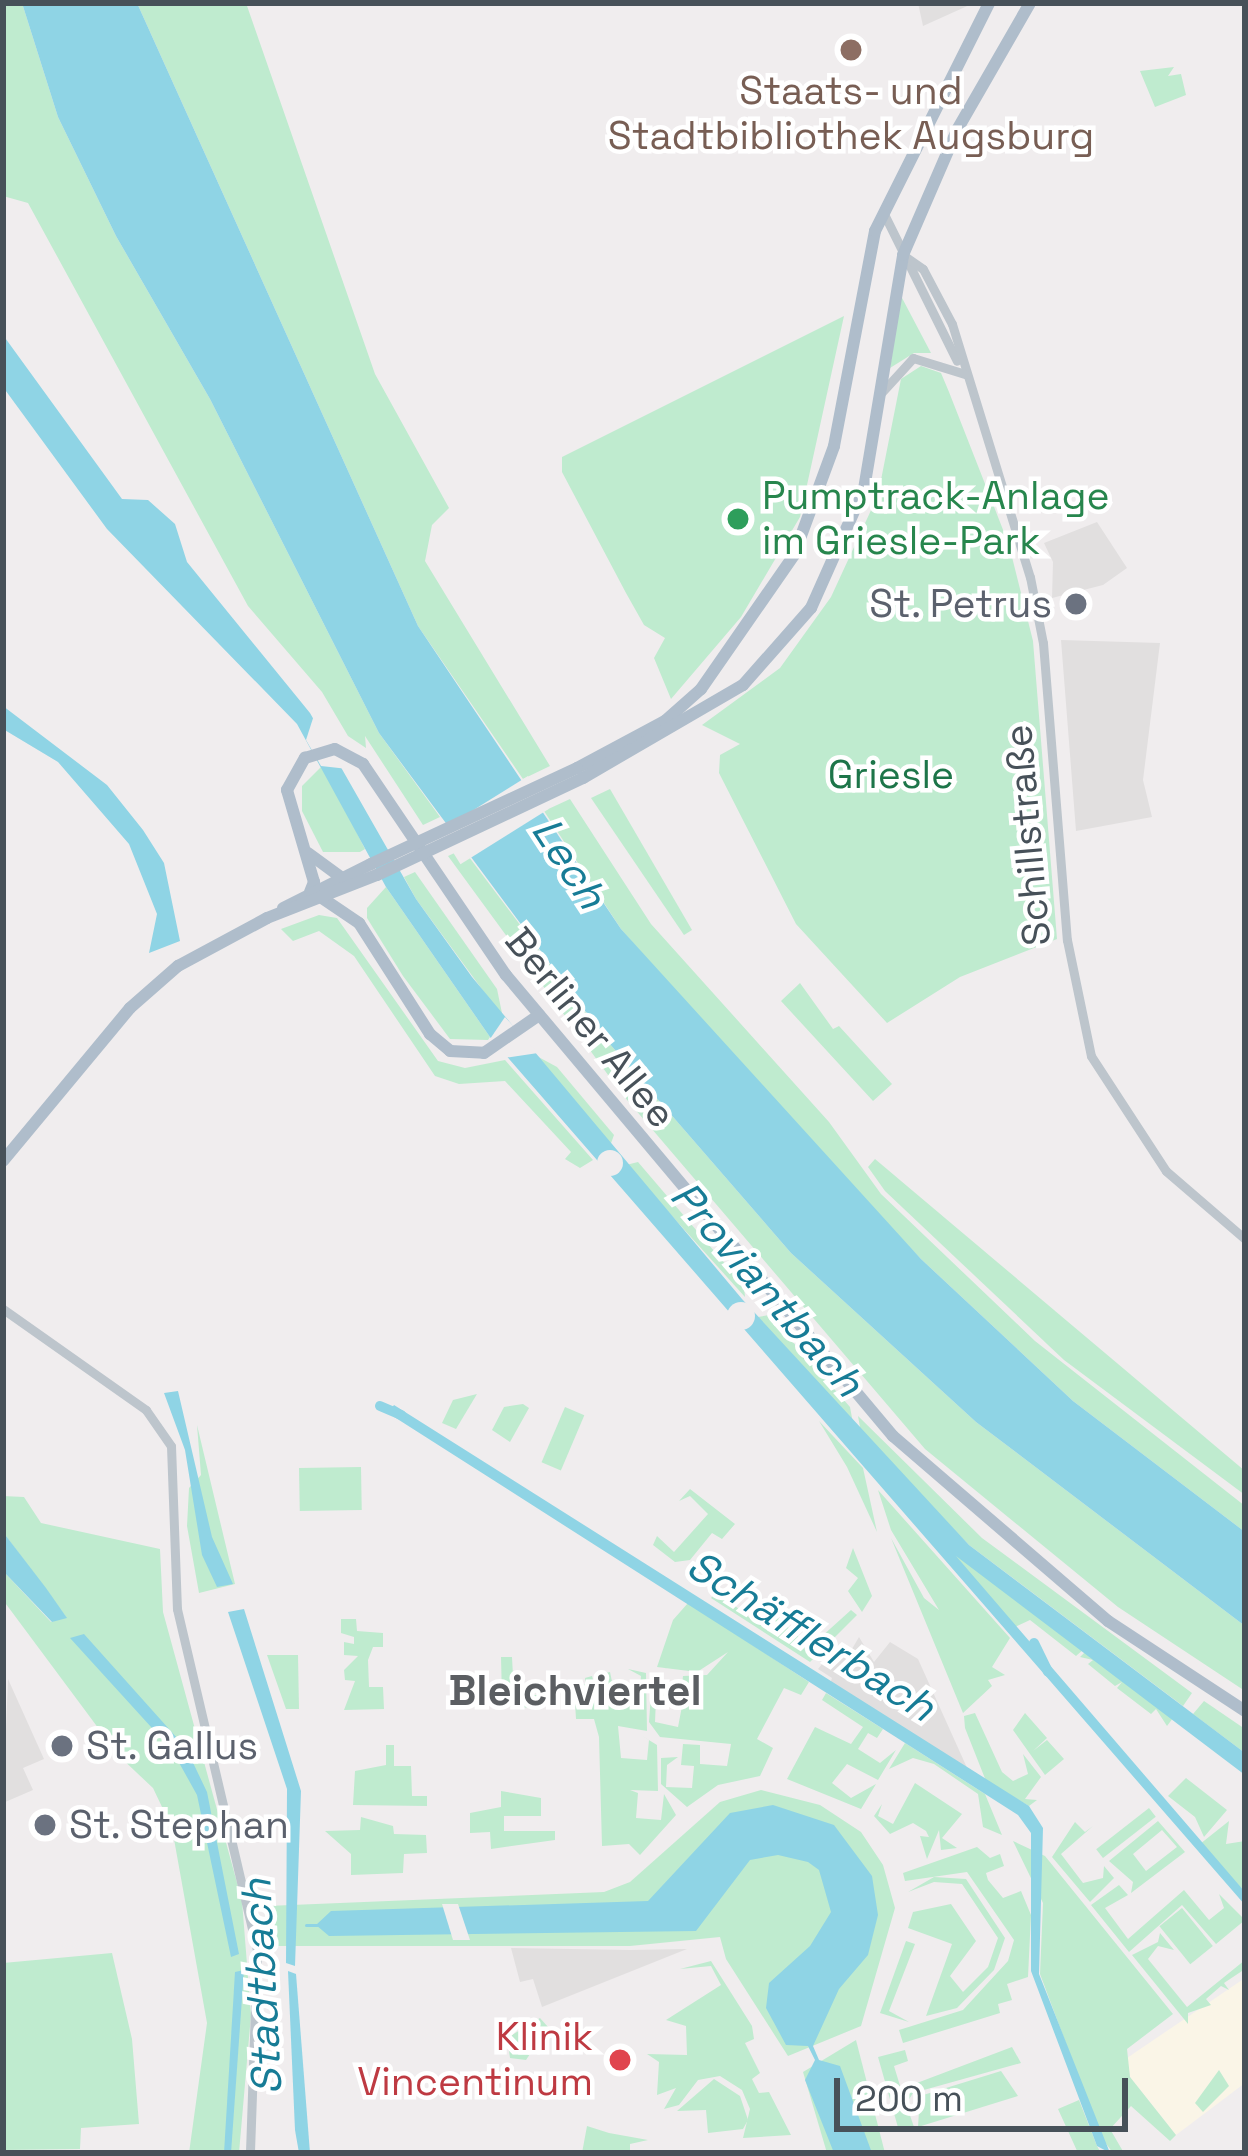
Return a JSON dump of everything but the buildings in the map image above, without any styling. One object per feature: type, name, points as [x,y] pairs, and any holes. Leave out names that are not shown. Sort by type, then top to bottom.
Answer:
[{"type":"main road","points":[[611,758],[701,689],[794,555],[834,446],[856,312],[884,212],[988,3]]},
{"type":"main road","points":[[3,1161],[140,999],[178,966],[267,918],[611,758],[743,685],[793,635],[854,521],[903,255],[957,130],[1030,3]]},
{"type":"main road","name":"Berliner Allee","points":[[303,847],[286,790],[313,752],[335,749],[363,764],[539,1016],[893,1436],[1108,1622],[1245,1711]]},
{"type":"main road","points":[[303,847],[348,881],[359,923],[443,1047],[474,1056],[497,1048],[539,1016]]},
{"type":"main road","points":[[303,847],[316,895],[359,923]]},
{"type":"street","name":"Schillstraße","points":[[884,212],[967,375],[1039,616],[1077,1014],[1099,1072],[1146,1147],[1245,1239]]},
{"type":"street","points":[[879,396],[913,358],[967,375]]},
{"type":"street","points":[[3,1309],[162,1430],[177,1478],[177,1609],[250,1900],[259,2015],[250,2153]]},
{"type":"shaded area","points":[[918,3],[974,3],[923,26]]},
{"type":"shaded area","points":[[1097,522],[1127,568],[1103,585],[1052,598],[1053,562],[1044,543]]},
{"type":"shaded area","points":[[1061,640],[1160,643],[1143,780],[1152,817],[1076,831]]},
{"type":"shaded area","points":[[859,1637],[874,1662],[890,1642],[918,1659],[968,1770],[830,1684],[832,1678],[818,1669],[830,1654],[849,1654]]},
{"type":"shaded area","points":[[8,1679],[44,1759],[23,1768],[33,1790],[3,1803]]},
{"type":"shaded area","points":[[511,1948],[687,1949],[542,2007],[533,1979],[520,1982]]},
{"type":"shaded area","points":[[1245,1978],[1245,2083],[1176,2135],[1130,2077],[1127,2058]]},
{"type":"green space","points":[[3,3],[22,3],[58,117],[116,236],[210,399],[379,733],[440,817],[423,825],[365,736],[366,748],[348,736],[322,692],[248,606],[28,203],[3,196]]},
{"type":"green space","points":[[137,3],[246,3],[375,374],[449,508],[432,525],[425,561],[550,766],[523,779],[418,626]]},
{"type":"green space","points":[[1174,67],[1168,76],[1181,74],[1186,95],[1155,107],[1140,71]]},
{"type":"green space","points":[[901,296],[931,353],[914,353],[890,368]]},
{"type":"green space","points":[[844,316],[800,517],[741,617],[671,699],[654,658],[665,638],[644,625],[562,472],[562,457]]},
{"type":"green space","name":"Griesle","points":[[921,366],[941,373],[949,392],[1009,545],[1033,641],[1057,939],[960,977],[887,1023],[796,924],[719,773],[720,755],[740,744],[702,725],[780,668],[831,597],[878,495],[901,379]]},
{"type":"green space","points":[[323,765],[365,849],[360,852],[323,852],[302,811],[302,786]]},
{"type":"green space","points":[[610,789],[692,930],[684,935],[591,798]]},
{"type":"green space","points":[[570,799],[651,924],[829,1122],[881,1194],[1035,1341],[1245,1506],[1245,1532],[1073,1401],[921,1259],[766,1096],[621,929],[544,811]]},
{"type":"green space","points":[[463,849],[609,1043],[791,1253],[976,1422],[1245,1626],[1245,1691],[1118,1607],[925,1449],[622,1094],[448,856]]},
{"type":"green space","points":[[415,872],[497,989],[503,1018],[416,899],[404,877]]},
{"type":"green space","points":[[386,887],[488,1040],[450,1039],[403,976],[367,918],[367,908]]},
{"type":"green space","points":[[319,915],[337,918],[438,1061],[465,1068],[505,1060],[593,1160],[580,1168],[565,1159],[571,1152],[505,1081],[459,1084],[435,1076],[354,956],[319,931],[293,941],[281,929]]},
{"type":"green space","points":[[800,983],[833,1029],[839,1026],[892,1084],[873,1101],[781,1001]]},
{"type":"green space","points":[[533,1054],[557,1067],[614,1135],[610,1146]]},
{"type":"green space","points":[[875,1159],[1245,1471],[1245,1495],[1064,1360],[885,1191],[868,1167]]},
{"type":"green space","points":[[638,1162],[744,1286],[745,1297],[626,1165]]},
{"type":"green space","points":[[769,1315],[850,1407],[853,1423],[758,1317]]},
{"type":"green space","points":[[477,1394],[456,1429],[442,1423],[453,1400]]},
{"type":"green space","points":[[523,1404],[529,1408],[510,1442],[492,1430],[504,1407]]},
{"type":"green space","points":[[565,1407],[584,1415],[561,1470],[542,1462]]},
{"type":"green space","points":[[858,1416],[982,1538],[1192,1693],[1183,1706],[969,1545],[861,1433]]},
{"type":"green space","points":[[819,1421],[863,1468],[877,1532],[847,1467]]},
{"type":"green space","points":[[197,1425],[235,1584],[199,1593],[187,1526],[189,1488],[201,1475]]},
{"type":"green space","points":[[361,1467],[362,1510],[300,1511],[299,1468]]},
{"type":"green space","points":[[690,1489],[735,1524],[722,1539],[712,1533],[690,1560],[675,1562],[653,1545],[657,1536],[674,1552],[708,1514],[690,1496],[679,1501]]},
{"type":"green space","points":[[878,1490],[1010,1638],[992,1667],[1005,1675],[988,1680],[992,1686],[963,1713],[891,1538],[924,1598],[939,1610],[891,1530]]},
{"type":"green space","points":[[3,1496],[24,1497],[41,1523],[160,1549],[163,1612],[242,1901],[251,2015],[239,2153],[189,2153],[207,2023],[172,1828],[153,1788],[119,1756],[3,1600],[3,1571],[51,1622],[66,1617],[3,1532]]},
{"type":"green space","points":[[853,1548],[872,1596],[862,1612],[848,1591],[858,1578],[846,1568]]},
{"type":"green space","points":[[951,1551],[1084,1649],[1076,1656],[1030,1620],[1015,1627]]},
{"type":"green space","points":[[717,1591],[757,1624],[770,1611],[810,1647],[851,1610],[857,1615],[810,1662],[711,1598]]},
{"type":"green space","points":[[688,1603],[809,1682],[801,1695],[784,1688],[757,1739],[773,1748],[760,1776],[718,1785],[687,1807],[661,1784],[661,1758],[678,1757],[667,1765],[666,1787],[692,1788],[694,1766],[681,1765],[683,1744],[700,1745],[700,1764],[727,1766],[731,1744],[660,1737],[649,1722],[651,1694],[681,1695],[683,1676],[707,1675],[728,1652],[697,1672],[657,1667],[673,1620]],"holes":[[[656,1699],[683,1701],[678,1727],[655,1722]]]},
{"type":"green space","points":[[341,1619],[356,1619],[357,1631],[383,1633],[383,1647],[373,1647],[368,1660],[369,1687],[383,1687],[384,1709],[344,1710],[355,1681],[345,1680],[344,1670],[358,1656],[344,1655],[344,1642],[354,1644],[354,1637],[341,1633]]},
{"type":"green space","points":[[1086,1651],[1173,1718],[1167,1726],[1156,1709],[1151,1714],[1117,1688],[1122,1682],[1115,1686],[1088,1664],[1093,1660],[1080,1657]]},
{"type":"green space","points":[[267,1655],[298,1655],[299,1709],[286,1709]]},
{"type":"green space","points":[[501,1657],[512,1657],[514,1695],[539,1695],[539,1707],[512,1708],[502,1698]]},
{"type":"green space","points":[[628,1669],[646,1673],[647,1731],[618,1726],[621,1758],[647,1760],[649,1740],[657,1745],[658,1791],[630,1790],[638,1793],[636,1818],[661,1820],[664,1794],[676,1815],[640,1855],[629,1844],[602,1846],[599,1737],[594,1719],[576,1719],[574,1686],[586,1684],[585,1678],[592,1676],[599,1704],[607,1701],[601,1674],[610,1672],[615,1696],[639,1698],[641,1676]]},
{"type":"green space","points":[[826,1693],[883,1729],[877,1738],[868,1733],[858,1749],[880,1763],[896,1750],[878,1780],[847,1764],[832,1783],[851,1798],[876,1784],[861,1809],[787,1779],[815,1727],[851,1744],[863,1727],[822,1700]]},
{"type":"green space","points":[[1204,1701],[1245,1729],[1245,1753],[1193,1714]]},
{"type":"green space","points":[[975,1713],[1002,1772],[1013,1781],[1028,1774],[1023,1754],[1041,1777],[1025,1799],[1037,1800],[1029,1806],[986,1781],[965,1728],[964,1716]]},
{"type":"green space","points":[[1025,1713],[1047,1738],[1033,1751],[1047,1740],[1064,1759],[1045,1775],[1013,1730]]},
{"type":"green space","points":[[905,1743],[985,1794],[1002,1835],[983,1827],[978,1794],[934,1764],[913,1758],[889,1769]]},
{"type":"green space","points":[[386,1745],[394,1745],[394,1766],[411,1766],[412,1796],[427,1796],[427,1806],[353,1805],[355,1771],[386,1765]]},
{"type":"green space","points":[[1186,1778],[1227,1810],[1204,1837],[1195,1817],[1168,1796]]},
{"type":"green space","points":[[915,1783],[962,1814],[942,1838],[957,1848],[941,1850],[939,1830],[927,1859],[920,1836],[929,1837],[926,1831],[913,1823],[890,1834],[874,1816],[882,1804],[878,1816],[893,1824]]},
{"type":"green space","points":[[761,1790],[820,1805],[861,1832],[883,1865],[895,1908],[861,2026],[788,2056],[726,1959],[720,1937],[630,1946],[270,1946],[267,1906],[604,1892],[630,1882],[720,1802]]},
{"type":"green space","points":[[501,1791],[541,1798],[541,1816],[504,1816],[504,1831],[555,1831],[555,1840],[491,1849],[490,1832],[470,1833],[470,1813],[501,1807]]},
{"type":"green space","points":[[1149,1808],[1156,1817],[1103,1858],[1096,1849]]},
{"type":"green space","points":[[361,1817],[393,1826],[394,1834],[426,1835],[427,1853],[404,1854],[403,1873],[351,1875],[351,1854],[325,1831],[360,1830]]},
{"type":"green space","points":[[1158,1821],[1185,1852],[1131,1893],[1133,1882],[1109,1861]],"holes":[[[1162,1830],[1177,1847],[1146,1871],[1133,1854]]]},
{"type":"green space","points":[[1229,1821],[1226,1844],[1245,1841],[1245,1892],[1200,1844]]},
{"type":"green space","points":[[1075,1822],[1085,1832],[1093,1826],[1061,1854],[1083,1883],[1103,1878],[1104,1866],[1114,1878],[1090,1902],[1052,1857]]},
{"type":"green space","points":[[1013,1841],[1045,1856],[1173,2014],[1127,2049],[1130,2077],[1176,2135],[1170,2141],[1131,2106],[1110,2129],[1124,2153],[1113,2153],[1101,2137],[1040,1974],[1043,1903]]},
{"type":"green space","points":[[977,1847],[990,1858],[1000,1854],[1004,1866],[986,1873],[988,1880],[1003,1898],[1021,1891],[1031,1915],[1028,1977],[1007,1984],[1012,2000],[998,2004],[1000,2013],[903,2043],[899,2030],[963,2010],[1008,1961],[1014,1940],[967,1872],[905,1881],[903,1873]]},
{"type":"green space","points":[[934,1877],[966,1879],[1005,1938],[994,1970],[957,2008],[926,2016],[952,1944],[908,1928],[913,1912],[951,1904],[976,1941],[950,1976],[963,1992],[988,1967],[998,1938],[962,1884],[934,1882],[908,1892]]},
{"type":"green space","points":[[1119,1885],[1128,1895],[1105,1908],[1128,1939],[1184,1890],[1209,1920],[1224,1908],[1219,1894],[1245,1920],[1216,1944],[1182,1905],[1129,1952],[1091,1905]]},
{"type":"green space","points":[[1182,1908],[1213,1946],[1190,1964],[1159,1926]]},
{"type":"green space","points":[[1160,1933],[1174,1950],[1158,1946],[1148,1959],[1187,2007],[1245,1960],[1245,1969],[1224,1983],[1229,1990],[1221,1986],[1206,1999],[1211,2005],[1188,2013],[1188,2024],[1132,1955],[1158,1942]]},
{"type":"green space","points":[[906,1941],[915,1944],[889,2011],[909,2022],[880,2013]]},
{"type":"green space","points":[[112,1953],[132,2039],[139,2124],[81,2128],[80,2149],[3,2150],[3,1963]]},
{"type":"green space","points":[[711,1961],[752,2026],[754,2039],[745,2043],[760,2073],[752,2079],[759,2093],[769,2092],[791,2135],[743,2138],[750,2109],[742,2090],[720,2076],[698,2080],[679,2105],[664,2109],[676,2088],[657,2095],[659,2062],[647,2054],[687,2055],[686,2026],[666,2020],[721,1985],[711,1966],[680,1969]]},
{"type":"green space","points":[[540,2018],[548,2027],[526,2060],[510,2058],[507,2038]]},
{"type":"green space","points":[[856,2040],[885,2153],[827,2153],[803,2072]]},
{"type":"green space","points":[[1012,2047],[1021,2063],[913,2093],[906,2104],[914,2127],[899,2131],[878,2057],[905,2050],[908,2061],[894,2066],[901,2089]]},
{"type":"green space","points":[[1219,2070],[1229,2086],[1203,2112],[1195,2103]]},
{"type":"green space","points":[[1001,2071],[1018,2096],[918,2127],[920,2096]]},
{"type":"green space","points":[[714,2079],[740,2096],[748,2120],[743,2129],[708,2133],[706,2110],[677,2111]]},
{"type":"green space","points":[[1079,2100],[1101,2153],[1078,2153],[1058,2109]]},
{"type":"green space","points":[[587,2126],[648,2140],[630,2144],[630,2153],[582,2153]]},
{"type":"water","name":"Lech","points":[[22,3],[137,3],[418,626],[621,929],[921,1259],[1073,1401],[1245,1532],[1245,1626],[976,1422],[791,1253],[609,1043],[379,733],[210,399],[116,236],[58,117]]},
{"type":"water","points":[[3,335],[122,499],[148,500],[175,524],[187,562],[310,713],[416,899],[472,977],[742,1299],[969,1545],[1245,1753],[1245,1775],[956,1556],[1245,1892],[1245,1905],[490,1037],[386,887],[297,724],[107,529],[3,387]]},
{"type":"water","points":[[3,706],[107,785],[143,830],[164,863],[180,941],[149,953],[157,914],[129,844],[58,762],[3,729]]},
{"type":"water","points":[[178,1391],[212,1537],[233,1584],[217,1587],[202,1555],[185,1450],[164,1393]]},
{"type":"water","points":[[394,1405],[1029,1806],[1043,1828],[1039,1974],[1110,2153],[1097,2146],[1031,1971],[1031,1833],[1018,1815],[388,1413]]},
{"type":"water","points":[[3,1532],[67,1618],[52,1622],[3,1571]]},
{"type":"water","points":[[244,1609],[301,1791],[295,1966],[286,1963],[287,1789],[228,1612]]},
{"type":"water","points":[[84,1634],[186,1748],[207,1792],[239,1954],[231,1957],[197,1795],[172,1750],[70,1638]]},
{"type":"water","points":[[773,1805],[834,1825],[872,1876],[878,1915],[868,1955],[839,1989],[813,2046],[819,2060],[840,2066],[872,2153],[834,2153],[805,2080],[815,2060],[808,2046],[786,2045],[766,2008],[769,1983],[810,1946],[831,1912],[819,1870],[808,1862],[778,1855],[750,1860],[696,1931],[329,1936],[316,1925],[331,1911],[648,1901],[730,1813]]},
{"type":"water","points":[[244,1970],[231,2153],[224,2153],[235,1972]]},
{"type":"water","points":[[288,1971],[296,1974],[310,2153],[299,2153],[295,2130]]},
{"type":"pier","points":[[315,712],[348,769],[321,766],[306,740]]},
{"type":"pier","points":[[528,776],[549,809],[460,864],[440,831]]},
{"type":"pier","points":[[505,1017],[538,1053],[504,1058],[490,1039]]},
{"type":"pier","points":[[610,1150],[623,1163],[610,1176],[597,1163]]},
{"type":"pier","points":[[741,1302],[751,1306],[755,1316],[751,1326],[741,1330],[731,1326],[727,1316],[731,1306]]},
{"type":"pier","points":[[442,1904],[458,1904],[470,1940],[453,1940]]},
{"type":"waterway","name":"Schäfflerbach","points":[[380,1406],[401,1415]]},
{"type":"waterway","points":[[1034,1643],[1048,1672]]},
{"type":"waterway","points":[[306,1925],[317,1925]]},
{"type":"place","name":"Staats- und Stadtbibliothek Augsburg","points":[[851,50]]},
{"type":"place","name":"Pumptrack-Anlage im Griesle-Park","points":[[738,519]]},
{"type":"place","name":"St. Petrus","points":[[1076,604]]},
{"type":"place","name":"St. Gallus","points":[[62,1746]]},
{"type":"place","name":"St. Stephan","points":[[45,1825]]},
{"type":"place","name":"Klinik Vincentinum","points":[[620,2060]]},
{"type":"district","name":"Bleichviertel","points":[[575,1691]]},
{"type":"water label","name":"Proviantbach","points":[[767,1289]]},
{"type":"water label","name":"Stadtbach","points":[[262,1987]]}]
